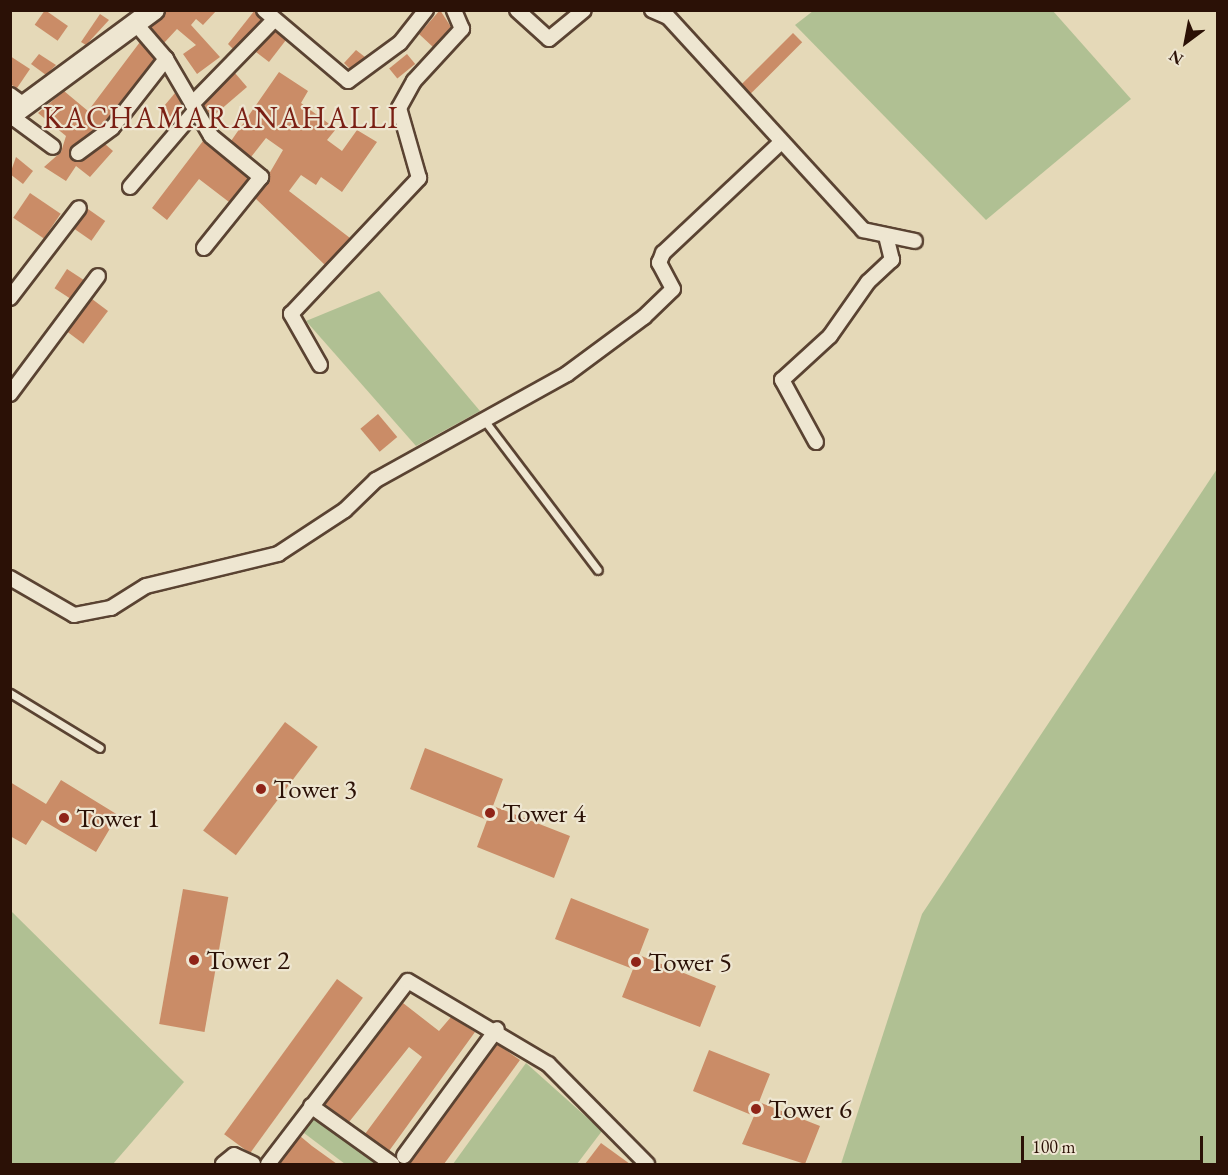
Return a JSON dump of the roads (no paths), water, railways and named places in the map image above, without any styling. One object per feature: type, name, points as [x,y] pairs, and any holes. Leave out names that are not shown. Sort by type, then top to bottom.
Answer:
[{"type":"street","points":[[53,147],[14,108],[154,10]]},
{"type":"street","points":[[130,187],[268,16],[348,81],[400,43],[426,10]]},
{"type":"street","points":[[320,365],[291,315],[419,178],[399,108],[414,81],[462,29],[454,10]]},
{"type":"street","points":[[517,10],[549,39],[584,10]]},
{"type":"street","points":[[652,10],[668,17],[780,143],[863,230],[915,241]]},
{"type":"street","points":[[136,24],[166,59],[211,136],[261,177],[204,248]]},
{"type":"street","points":[[78,153],[112,128],[166,59]]},
{"type":"street","points":[[10,578],[74,615],[111,608],[146,586],[278,554],[345,510],[376,480],[567,374],[671,293],[659,263],[663,254],[780,143]]},
{"type":"street","points":[[10,298],[79,208]]},
{"type":"street","points":[[816,442],[782,380],[830,336],[868,282],[892,260],[886,236]]},
{"type":"street","points":[[10,394],[98,276]]},
{"type":"street","points":[[268,1164],[402,983],[414,981],[497,1029],[548,1064],[641,1162]]},
{"type":"street","points":[[404,1156],[497,1029]]},
{"type":"street","points":[[311,1106],[392,1164]]},
{"type":"street","points":[[223,1164],[234,1155],[252,1164]]},
{"type":"lane","points":[[484,420],[598,570]]},
{"type":"lane","points":[[10,693],[100,748]]},
{"type":"place","name":"Tower 3","points":[[261,789]]},
{"type":"place","name":"Tower 4","points":[[490,813]]},
{"type":"place","name":"Tower 1","points":[[64,818]]},
{"type":"place","name":"Tower 2","points":[[194,960]]},
{"type":"place","name":"Tower 5","points":[[636,962]]},
{"type":"place","name":"Tower 6","points":[[756,1109]]},
{"type":"district","name":"KACHAMARANAHALLI","points":[[221,118]]}]
